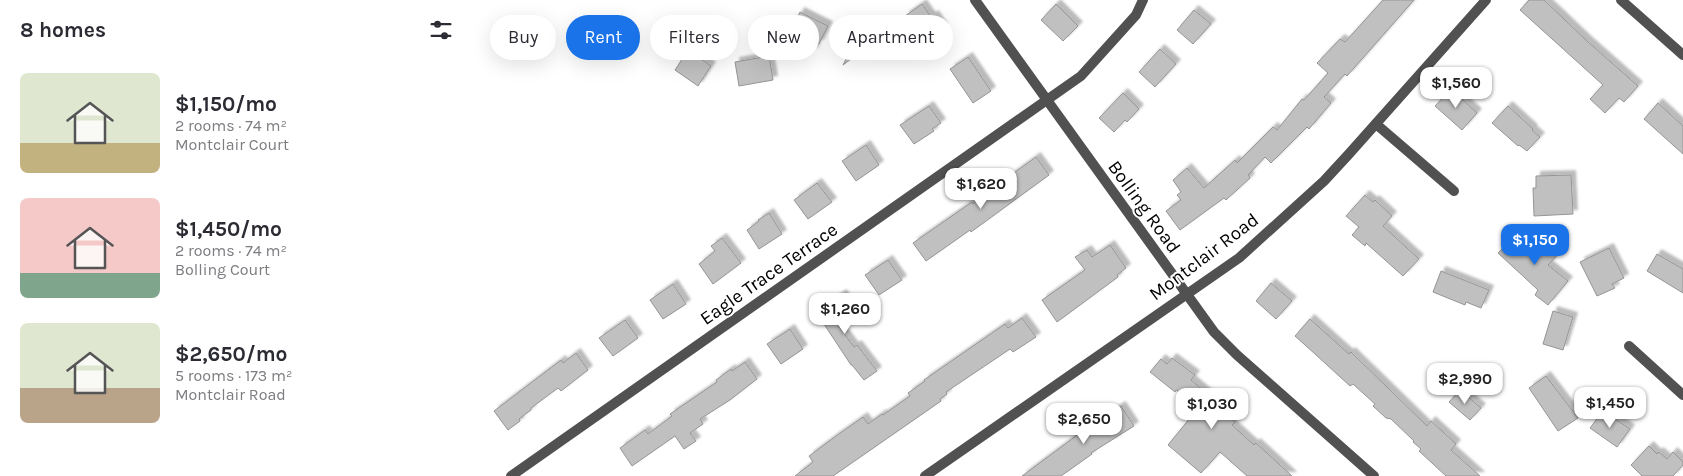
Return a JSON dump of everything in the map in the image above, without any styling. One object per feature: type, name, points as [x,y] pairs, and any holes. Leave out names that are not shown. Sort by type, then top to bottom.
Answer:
[{"type":"street","name":"Bolling Road","points":[[975,0],[1214,332],[1237,355],[1374,476]]},
{"type":"street","name":"Eagle Trace Terrace","points":[[518,474],[1081,76],[1136,15],[1143,0]]},
{"type":"street","name":"Montclair Road","points":[[925,476],[1239,258],[1317,188],[1485,0]]},
{"type":"street","points":[[1621,0],[1683,55]]},
{"type":"street","points":[[1376,124],[1453,192]]},
{"type":"street","points":[[1629,346],[1683,394]]},
{"type":"building","points":[[1383,0],[1414,0],[1347,76],[1345,74],[1324,97],[1331,103],[1309,129],[1307,127],[1271,163],[1265,157],[1248,175],[1250,178],[1226,200],[1224,198],[1180,230],[1166,211],[1181,200],[1177,195],[1181,192],[1173,180],[1187,168],[1204,188],[1235,160],[1237,163],[1273,127],[1277,130],[1302,99],[1304,100],[1328,73],[1317,63],[1340,39],[1345,42]]},
{"type":"building","points":[[1529,0],[1544,0],[1638,86],[1624,102],[1619,98],[1605,113],[1590,99],[1603,85],[1520,10]]},
{"type":"building","points":[[922,4],[930,15],[906,15]]},
{"type":"building","points":[[1056,4],[1078,26],[1063,41],[1041,20]]},
{"type":"building","points":[[1194,10],[1211,24],[1193,44],[1177,30]]},
{"type":"building","points":[[819,22],[828,26],[819,44]]},
{"type":"building","points":[[1160,49],[1176,64],[1155,87],[1139,72]]},
{"type":"building","points":[[968,57],[991,91],[973,103],[950,69]]},
{"type":"building","points":[[682,60],[702,60],[711,66],[698,86],[675,70]]},
{"type":"building","points":[[748,60],[770,60],[773,80],[739,86],[735,62]]},
{"type":"building","points":[[1451,89],[1477,113],[1462,130],[1435,106]]},
{"type":"building","points":[[1123,93],[1139,109],[1114,132],[1099,118]]},
{"type":"building","points":[[1658,103],[1683,126],[1683,154],[1644,119]]},
{"type":"building","points":[[929,106],[941,123],[932,129],[934,131],[914,144],[900,125]]},
{"type":"building","points":[[1508,106],[1540,137],[1527,151],[1518,146],[1492,123]]},
{"type":"building","points":[[866,145],[879,165],[856,181],[842,161]]},
{"type":"building","points":[[1036,157],[1049,175],[971,232],[970,230],[926,261],[913,243],[972,202],[973,204],[986,194],[987,196]]},
{"type":"building","points":[[1571,175],[1573,214],[1534,216],[1533,188],[1536,188],[1536,176]]},
{"type":"building","points":[[817,183],[832,202],[808,219],[794,200]]},
{"type":"building","points":[[1365,195],[1373,202],[1375,200],[1392,216],[1383,226],[1419,259],[1403,276],[1366,243],[1365,246],[1352,235],[1359,227],[1346,216]]},
{"type":"building","points":[[769,213],[782,234],[759,249],[747,230]]},
{"type":"building","points":[[1518,233],[1539,253],[1551,240],[1562,250],[1548,265],[1568,281],[1548,305],[1535,295],[1538,290],[1498,253]]},
{"type":"building","points":[[722,238],[741,263],[713,284],[699,264],[715,251],[711,246]]},
{"type":"building","points":[[1110,245],[1126,268],[1117,275],[1118,277],[1057,322],[1042,300],[1085,270],[1075,257],[1087,250],[1092,257]]},
{"type":"building","points":[[1609,248],[1624,278],[1612,284],[1615,288],[1597,296],[1580,262]]},
{"type":"building","points":[[1657,254],[1683,269],[1683,293],[1647,271]]},
{"type":"building","points":[[888,260],[902,280],[879,295],[865,275]]},
{"type":"building","points":[[1441,271],[1489,290],[1481,308],[1466,302],[1465,305],[1433,292]]},
{"type":"building","points":[[1271,283],[1292,301],[1276,319],[1256,301]]},
{"type":"building","points":[[673,284],[686,304],[663,319],[650,300]]},
{"type":"building","points":[[842,294],[855,312],[837,324],[854,347],[857,345],[877,371],[864,380],[851,365],[816,312]]},
{"type":"building","points":[[1553,311],[1573,317],[1563,350],[1543,344]]},
{"type":"building","points":[[1022,318],[1036,337],[1013,352],[1010,349],[946,392],[947,394],[940,399],[941,401],[833,476],[795,476],[813,462],[809,456],[863,417],[868,424],[883,415],[910,396],[908,393],[924,380],[1005,324],[1008,328]]},
{"type":"building","points":[[1310,319],[1349,354],[1351,352],[1427,426],[1431,421],[1456,444],[1451,450],[1480,476],[1446,476],[1419,451],[1421,449],[1414,441],[1391,419],[1386,418],[1373,406],[1375,404],[1353,384],[1350,386],[1295,336]]},
{"type":"building","points":[[625,320],[638,338],[613,356],[599,338]]},
{"type":"building","points":[[790,329],[803,349],[781,364],[767,344]]},
{"type":"building","points":[[576,353],[588,370],[561,391],[558,388],[531,408],[519,419],[520,421],[508,430],[494,411],[561,360],[563,363]]},
{"type":"building","points":[[1172,358],[1195,375],[1191,380],[1224,408],[1222,411],[1235,422],[1232,425],[1254,445],[1256,443],[1292,476],[1247,476],[1220,452],[1201,473],[1168,445],[1199,407],[1176,390],[1175,392],[1150,372],[1161,359],[1167,364]]},
{"type":"building","points":[[745,362],[757,379],[730,400],[700,419],[703,424],[690,433],[696,441],[684,449],[675,436],[632,466],[620,448],[645,430],[648,434],[672,416],[670,414],[717,382],[716,380],[731,369],[732,371]]},
{"type":"building","points":[[1546,376],[1578,418],[1558,431],[1529,388]]},
{"type":"building","points":[[1460,390],[1481,408],[1470,420],[1449,402]]},
{"type":"building","points":[[1121,406],[1134,426],[1091,453],[1061,476],[1022,476],[1088,427]]},
{"type":"building","points":[[1603,411],[1630,429],[1617,447],[1590,428]]},
{"type":"building","points":[[1649,446],[1657,454],[1659,452],[1667,459],[1673,452],[1683,462],[1683,465],[1673,476],[1642,476],[1631,465]]}]
